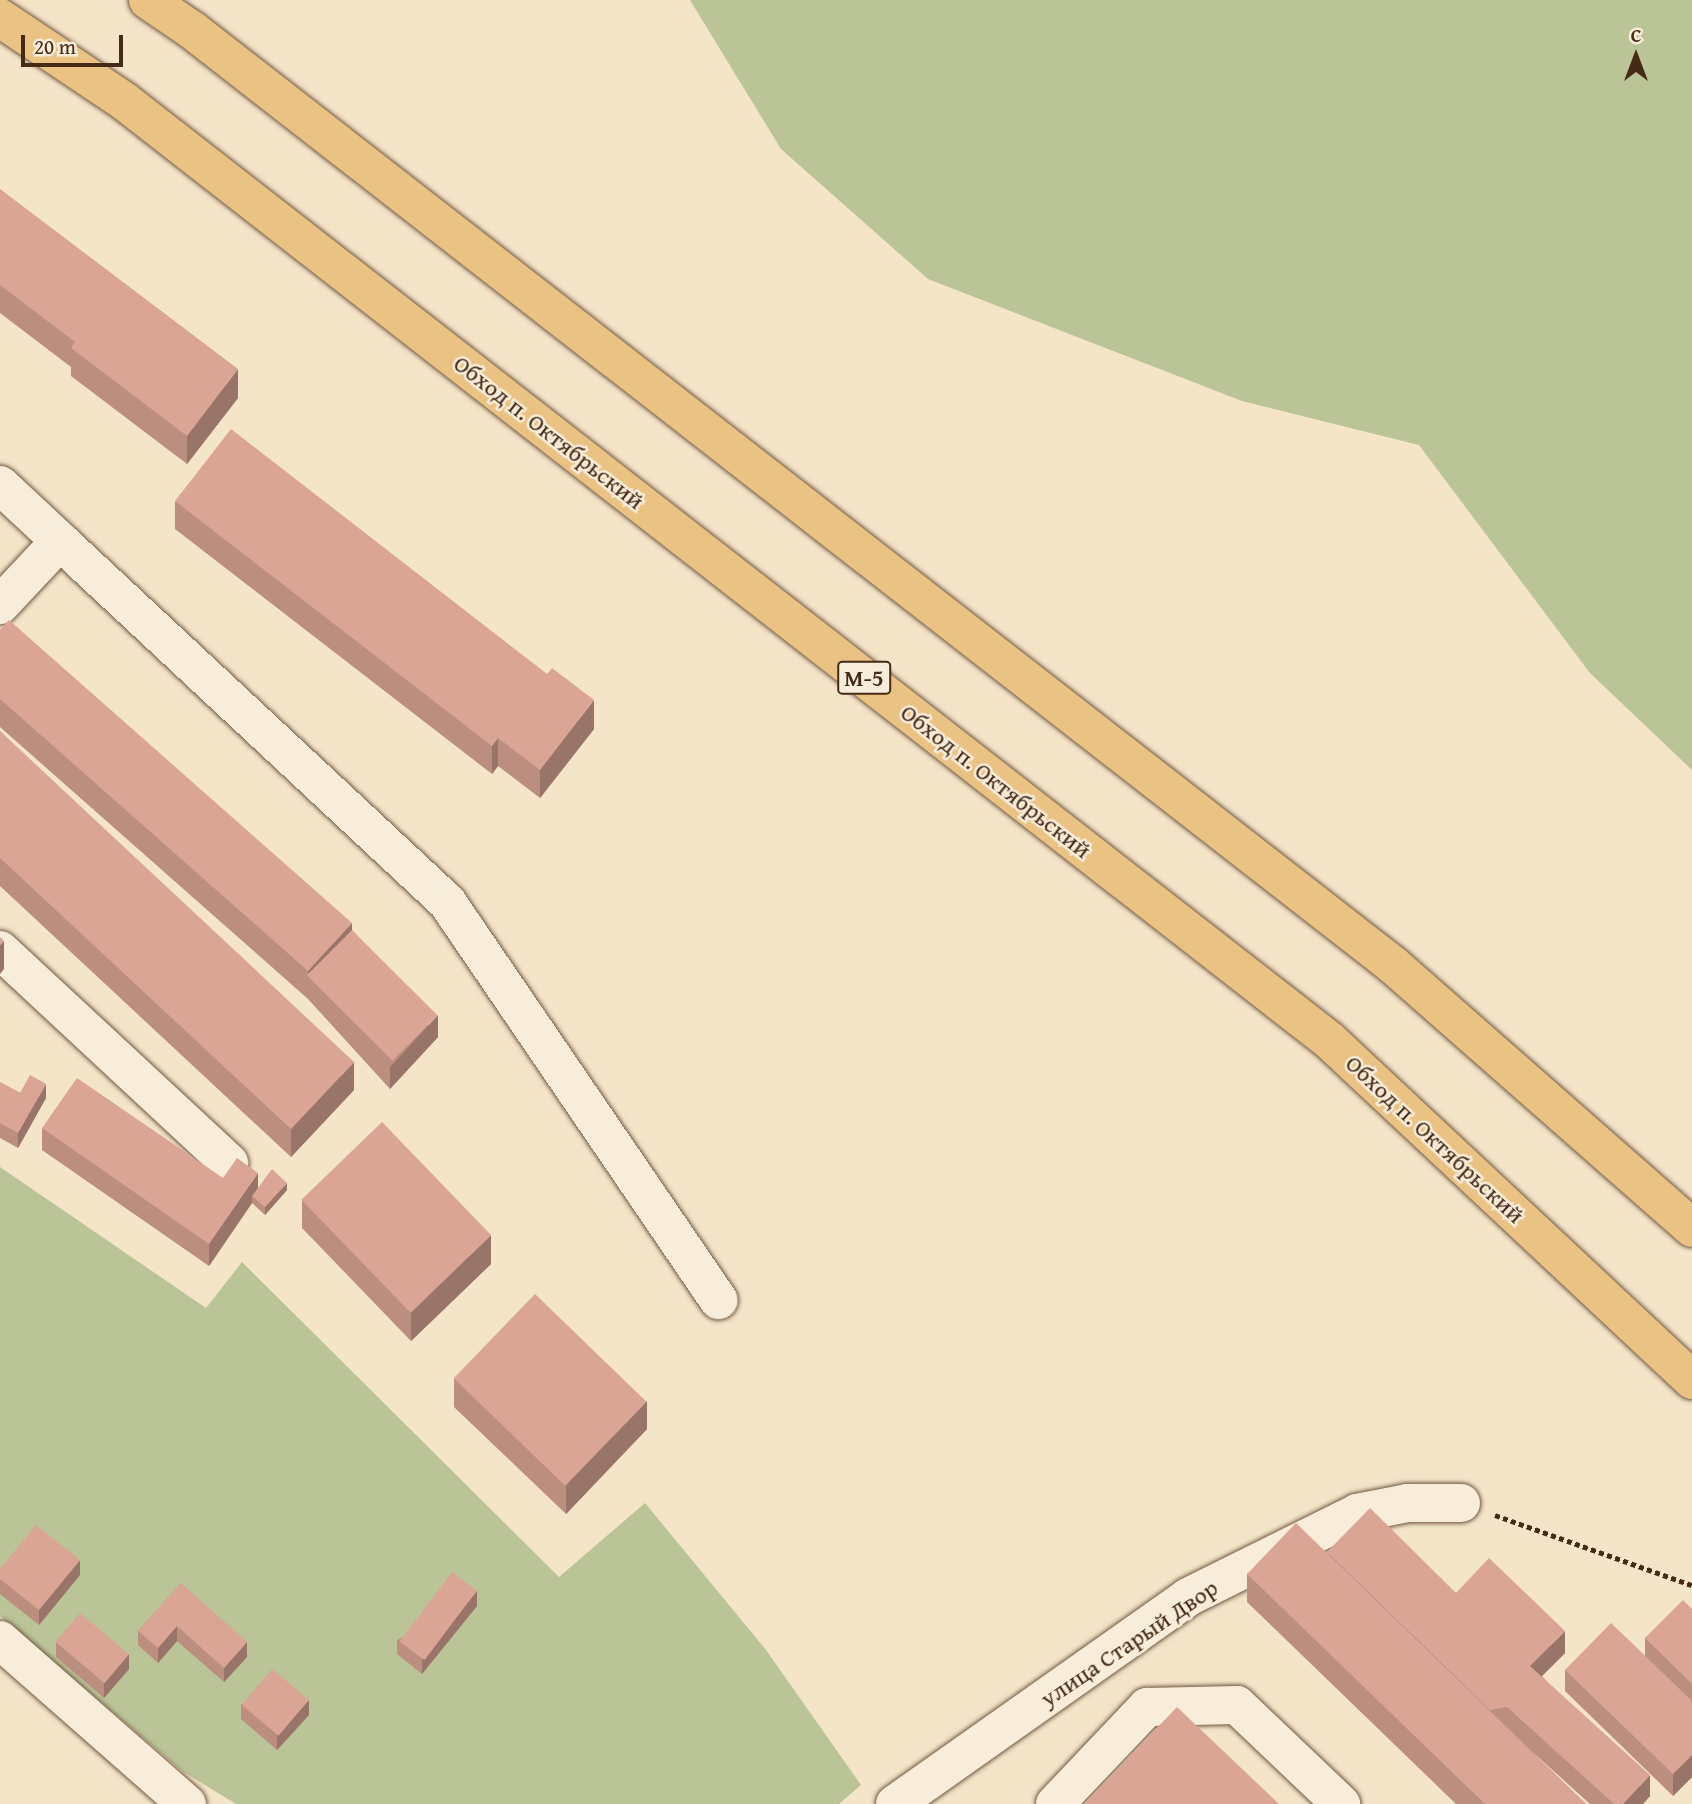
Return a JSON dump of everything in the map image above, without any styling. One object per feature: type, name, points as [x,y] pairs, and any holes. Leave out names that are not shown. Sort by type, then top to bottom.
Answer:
[{"type":"highway","points":[[149,0],[192,30],[1393,965],[1692,1228]]},
{"type":"highway","name":"Обход п. Октябрьский","points":[[0,18],[124,101],[1330,1041],[1692,1380]]},
{"type":"street","points":[[0,485],[447,902],[718,1300]]},
{"type":"street","points":[[0,605],[61,541]]},
{"type":"street","points":[[0,950],[229,1163]]},
{"type":"street","name":"улица Старый Двор","points":[[895,1804],[1188,1597],[1357,1513],[1407,1503],[1461,1503]]},
{"type":"street","points":[[0,1640],[187,1804]]},
{"type":"street","points":[[1055,1804],[1147,1707],[1237,1705],[1341,1804]]},
{"type":"path","points":[[1461,1503],[1692,1586]]},
{"type":"green space","points":[[690,0],[1692,0],[1692,770],[1590,673],[1419,445],[1242,401],[928,279],[781,149]]},
{"type":"green space","points":[[0,1167],[206,1308],[242,1262],[559,1577],[645,1503],[766,1650],[861,1785],[839,1804],[236,1804],[182,1771],[0,1616]]},
{"type":"building","points":[[0,189],[238,369],[187,436],[71,348],[75,342],[0,285]]},
{"type":"building","points":[[231,429],[547,674],[552,668],[594,700],[540,770],[498,738],[492,746],[175,501]]},
{"type":"building","points":[[9,620],[352,923],[308,971],[0,699],[0,630]]},
{"type":"building","points":[[0,731],[354,1062],[291,1129],[0,858]]},
{"type":"building","points":[[352,930],[438,1016],[392,1061],[307,975]]},
{"type":"building","points":[[30,1075],[46,1084],[18,1133],[0,1123],[0,1082],[20,1093]]},
{"type":"building","points":[[77,1078],[223,1178],[237,1158],[258,1173],[209,1244],[42,1128]]},
{"type":"building","points":[[382,1122],[491,1235],[410,1313],[301,1200]]},
{"type":"building","points":[[272,1169],[287,1183],[265,1207],[252,1196]]},
{"type":"building","points":[[535,1294],[646,1402],[565,1486],[454,1378]]},
{"type":"building","points":[[1370,1508],[1456,1593],[1489,1558],[1565,1631],[1530,1666],[1650,1775],[1623,1804],[1614,1804],[1507,1707],[1490,1710],[1327,1552]]},
{"type":"building","points":[[1296,1523],[1586,1804],[1485,1804],[1247,1574]]},
{"type":"building","points":[[36,1525],[80,1560],[39,1610],[0,1579],[0,1569]]},
{"type":"building","points":[[452,1572],[477,1591],[424,1660],[400,1641]]},
{"type":"building","points":[[181,1583],[247,1642],[224,1668],[177,1626],[158,1648],[138,1631]]},
{"type":"building","points":[[1683,1600],[1692,1609],[1692,1684],[1645,1638]]},
{"type":"building","points":[[80,1613],[129,1654],[105,1683],[56,1642]]},
{"type":"building","points":[[1611,1623],[1692,1701],[1692,1755],[1673,1774],[1565,1670]]},
{"type":"building","points":[[272,1669],[309,1700],[279,1736],[242,1705]]},
{"type":"building","points":[[1177,1707],[1279,1804],[1084,1804]]}]
